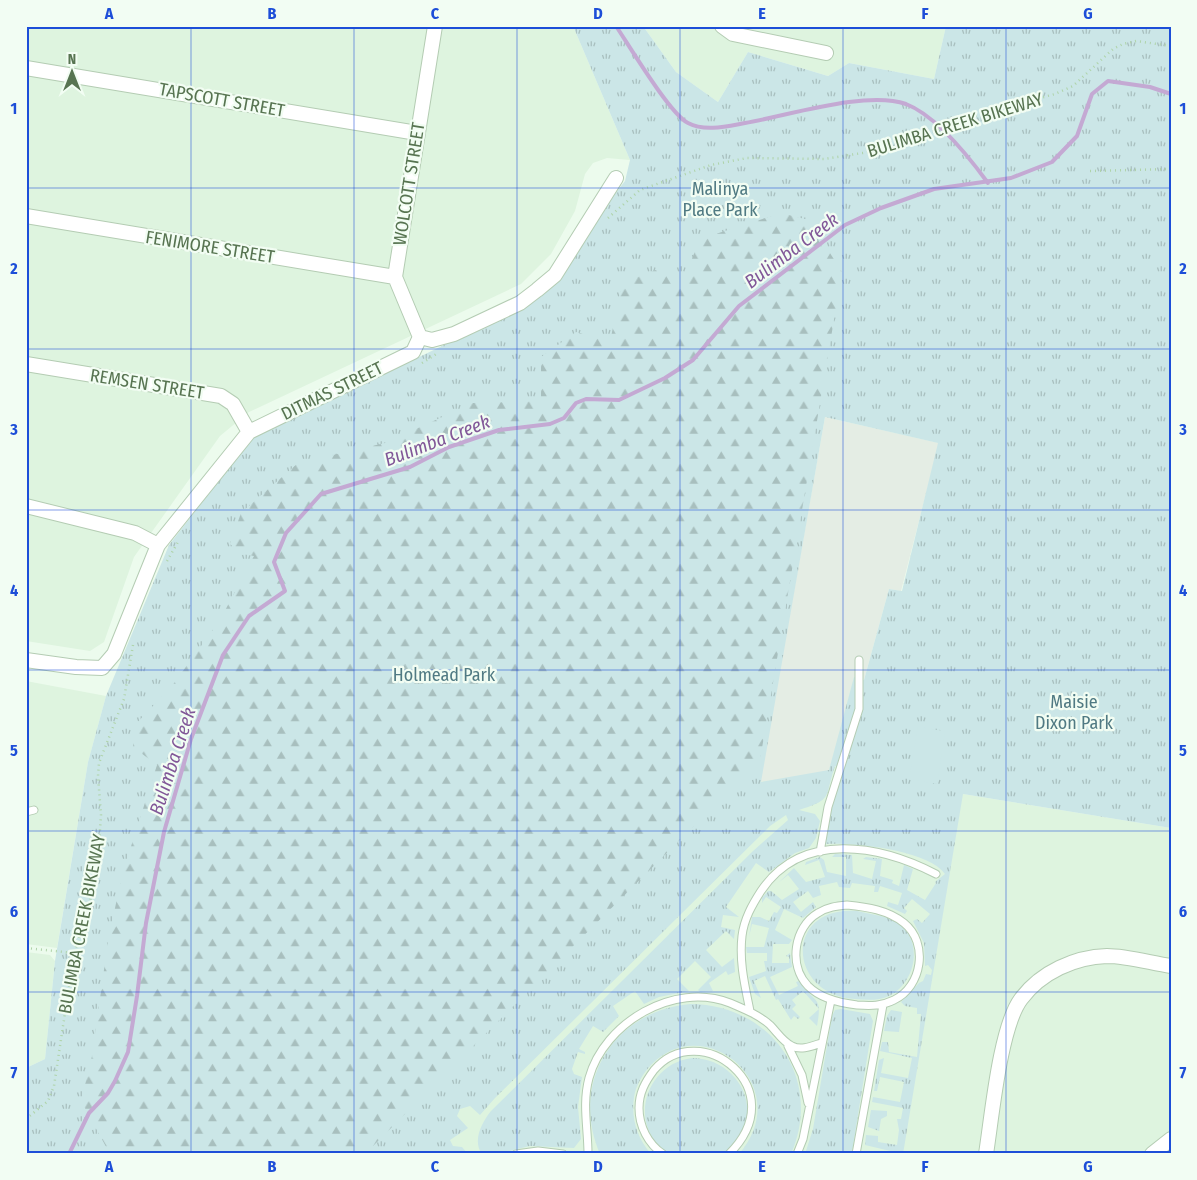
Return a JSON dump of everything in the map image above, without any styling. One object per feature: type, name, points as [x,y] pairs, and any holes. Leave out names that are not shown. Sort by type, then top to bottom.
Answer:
[{"type":"street","name":"WOLCOTT STREET","points":[[394,277],[435,26]]},
{"type":"street","points":[[722,26],[733,34],[826,53]]},
{"type":"street","name":"TAPSCOTT STREET","points":[[26,68],[417,133]]},
{"type":"street","points":[[394,277],[420,337],[432,340],[454,334],[520,302],[555,275],[616,178]]},
{"type":"street","name":"FENIMORE STREET","points":[[26,216],[394,277]]},
{"type":"street","name":"DITMAS STREET","points":[[26,660],[76,667],[102,668],[114,654],[158,545],[249,432],[414,352],[420,337]]},
{"type":"street","name":"REMSEN STREET","points":[[26,364],[221,396],[233,404],[249,432]]},
{"type":"street","points":[[26,506],[135,533],[158,545]]},
{"type":"street","points":[[986,1154],[1006,1034],[1021,999],[1047,974],[1076,960],[1108,956],[1171,966]]},
{"type":"street","points":[[1152,1154],[1171,1139]]},
{"type":"lane","points":[[820,852],[828,807],[859,709],[859,660]]},
{"type":"lane","points":[[26,812],[34,810]]},
{"type":"lane","points":[[750,1011],[740,953],[742,934],[749,910],[770,879],[788,866],[832,848],[867,849],[914,863],[936,874]]},
{"type":"lane","points":[[847,904],[889,913],[905,923],[914,933],[919,947],[920,964],[908,990],[897,999],[883,1005],[870,1006],[831,1000],[808,986],[799,972],[797,944],[800,932],[808,921],[818,912],[847,904]]},
{"type":"lane","points":[[588,1154],[584,1116],[589,1078],[596,1060],[606,1042],[644,1011],[681,999],[707,998],[727,1002],[750,1011],[769,1024],[793,1047],[803,1048],[821,1043]]},
{"type":"lane","points":[[797,1154],[803,1138],[831,1000]]},
{"type":"lane","points":[[856,1154],[883,1005]]},
{"type":"lane","points":[[785,1041],[802,1075],[809,1108]]},
{"type":"lane","points":[[663,1154],[645,1135],[639,1117],[639,1098],[646,1080],[658,1065],[675,1056],[694,1052],[712,1054],[728,1062],[741,1074],[750,1091],[752,1108],[749,1126],[741,1142],[729,1154]]},
{"type":"lane","points":[[516,1154],[538,1151],[564,1154]]},
{"type":"path","name":"BULIMBA CREEK BIKEWAY","points":[[606,220],[640,190],[710,165],[746,158],[789,160],[860,155],[888,149],[933,134],[977,115],[1055,94],[1073,86],[1113,50],[1123,44],[1136,41],[1171,46]]},
{"type":"path","points":[[1090,171],[1171,170]]},
{"type":"path","points":[[420,364],[440,352]]},
{"type":"path","points":[[164,567],[181,538]]},
{"type":"path","name":"BULIMBA CREEK BIKEWAY","points":[[26,1119],[42,1107],[52,1094],[74,954],[88,909],[99,845],[101,816],[99,763],[124,699],[134,642]]},
{"type":"path","points":[[26,948],[74,954]]},
{"type":"shaded area","points":[[26,26],[573,26],[630,160],[607,158],[593,163],[585,174],[575,211],[551,254],[521,284],[249,412],[220,436],[134,557],[104,642],[90,651],[26,641]]},
{"type":"shaded area","points":[[643,26],[946,26],[934,79],[849,63],[828,76],[748,52],[718,102],[676,72]]},
{"type":"shaded area","points":[[825,417],[939,443],[901,591],[889,589],[864,680],[854,677],[829,771],[760,782]]},
{"type":"shaded area","points":[[854,677],[963,794],[1171,828],[1171,1154],[379,1154]]},
{"type":"shaded area","points":[[26,681],[106,696],[88,762],[57,948],[26,944]]},
{"type":"shaded area","points":[[26,952],[50,955],[55,961],[45,1059],[26,1068]]},
{"type":"green space","points":[[573,26],[643,26],[676,72],[718,102],[748,52],[828,76],[849,63],[934,79],[946,26],[1171,26],[1171,828],[963,794],[903,1154],[865,1145],[866,1135],[878,1136],[878,1142],[897,1145],[899,1130],[897,1119],[901,1119],[903,1108],[872,1102],[873,1097],[900,1102],[904,1082],[880,1077],[877,1091],[874,1091],[879,1060],[884,1058],[881,1073],[908,1078],[912,1058],[880,1051],[882,1042],[888,1042],[889,1052],[917,1057],[921,1014],[917,1014],[917,1008],[905,1006],[901,1002],[923,981],[926,974],[931,975],[932,970],[928,965],[925,966],[924,943],[913,921],[917,919],[922,923],[930,914],[912,899],[904,908],[907,911],[905,914],[887,906],[888,902],[898,905],[902,893],[880,886],[878,892],[874,892],[875,886],[852,883],[850,888],[839,887],[837,882],[819,886],[821,895],[813,898],[808,891],[793,902],[801,912],[813,902],[816,907],[803,918],[784,909],[775,930],[792,940],[789,944],[773,944],[772,963],[789,963],[789,957],[786,956],[790,953],[792,967],[770,977],[779,995],[798,986],[796,982],[799,981],[816,1000],[819,1009],[803,991],[792,1000],[796,1005],[792,1009],[800,1017],[798,1019],[794,1016],[791,1020],[778,999],[776,1000],[765,976],[754,981],[761,998],[755,994],[749,977],[766,971],[764,961],[767,961],[767,953],[747,953],[746,947],[764,947],[769,928],[752,924],[749,937],[752,917],[760,917],[769,921],[774,912],[777,913],[781,907],[766,897],[762,903],[762,898],[768,891],[771,891],[782,900],[799,889],[788,875],[778,883],[794,868],[806,882],[825,877],[819,860],[805,865],[806,862],[820,857],[824,860],[827,872],[846,876],[846,857],[832,857],[835,854],[852,855],[853,873],[872,879],[876,861],[863,859],[866,857],[882,859],[880,876],[893,880],[892,883],[899,886],[904,865],[913,869],[907,890],[925,900],[935,882],[945,874],[936,866],[907,853],[853,844],[825,844],[825,836],[842,769],[835,766],[828,791],[823,800],[799,810],[815,814],[820,821],[816,838],[809,848],[795,853],[769,872],[756,863],[726,907],[739,917],[723,915],[721,927],[735,930],[734,939],[726,931],[706,950],[722,967],[734,958],[735,972],[728,975],[726,971],[709,983],[713,991],[700,992],[698,990],[711,977],[695,961],[677,979],[689,991],[659,997],[644,1004],[635,991],[613,1006],[619,1016],[603,1032],[593,1026],[579,1049],[585,1052],[585,1054],[578,1052],[572,1069],[574,1074],[582,1077],[578,1107],[581,1139],[574,1148],[530,1146],[497,1154],[482,1154],[479,1149],[478,1138],[484,1121],[491,1111],[753,851],[788,820],[786,815],[770,826],[480,1115],[470,1106],[460,1109],[457,1116],[468,1128],[450,1140],[453,1146],[462,1147],[468,1154],[26,1154],[26,1068],[45,1059],[55,961],[88,762],[106,696],[169,545],[253,437],[525,306],[625,181],[630,160]],"holes":[[[825,417],[938,443],[902,591],[889,589],[864,680],[854,677],[829,770],[761,782]]]},
{"type":"green space","name":"Holmead Park","points":[[781,213],[809,220],[842,272],[760,760],[365,1154],[110,1154],[81,1101],[92,1056],[108,941],[118,894],[127,859],[157,765],[133,747],[133,727],[172,686],[220,620],[254,556],[242,554],[230,544],[241,513],[298,463],[385,443],[473,403],[541,401],[541,357],[576,332],[610,342],[622,283],[656,270],[683,281],[700,239]]},
{"type":"green space","points":[[918,727],[945,731],[937,784],[909,779]]},
{"type":"green space","points":[[857,911],[894,921],[904,928],[910,938],[914,959],[911,970],[906,981],[899,989],[885,998],[872,1000],[855,999],[832,994],[816,982],[806,967],[803,951],[806,935],[816,922],[833,913]]},
{"type":"green space","points":[[691,1004],[720,1008],[745,1017],[766,1032],[783,1051],[795,1073],[801,1099],[799,1126],[791,1154],[739,1154],[754,1128],[757,1104],[751,1081],[737,1063],[718,1051],[696,1046],[673,1050],[652,1064],[638,1084],[633,1105],[634,1120],[642,1141],[651,1154],[600,1154],[592,1127],[590,1101],[595,1077],[605,1055],[620,1035],[640,1020],[664,1009]]},
{"type":"green space","points":[[819,1009],[817,1026],[809,1018]]},
{"type":"green space","points":[[841,1009],[870,1014],[873,1021],[853,1146],[851,1154],[805,1154],[813,1129],[832,1016],[835,1010]]},
{"type":"green space","points":[[891,1010],[902,1012],[899,1032],[884,1031],[887,1016]]},
{"type":"green space","points":[[692,1058],[708,1060],[734,1076],[742,1088],[747,1102],[747,1117],[742,1131],[732,1145],[722,1153],[714,1155],[670,1154],[656,1143],[648,1129],[645,1114],[646,1098],[652,1084],[662,1072],[675,1063]]},
{"type":"green space","points":[[871,1110],[887,1111],[887,1116],[881,1119],[879,1131],[868,1127]]},
{"type":"waterway","points":[[616,26],[671,107],[680,117],[695,126],[709,128],[724,127],[849,102],[870,100],[906,104],[918,110],[941,127],[972,161],[988,183]]},
{"type":"waterway","name":"Bulimba Creek","points":[[69,1154],[89,1113],[108,1093],[115,1081],[128,1052],[146,923],[164,832],[191,739],[223,655],[249,616],[285,591],[274,562],[286,533],[321,494],[410,467],[449,447],[499,430],[550,424],[564,418],[576,403],[586,399],[619,400],[665,378],[693,360],[739,306],[845,225],[881,208],[934,189],[1011,178],[1052,162],[1077,136],[1092,94],[1108,81],[1150,87],[1171,94]]},
{"type":"park label","name":"Malinya Place Park","points":[[720,199]]},
{"type":"park label","name":"Maisie Dixon Park","points":[[1074,712]]}]
